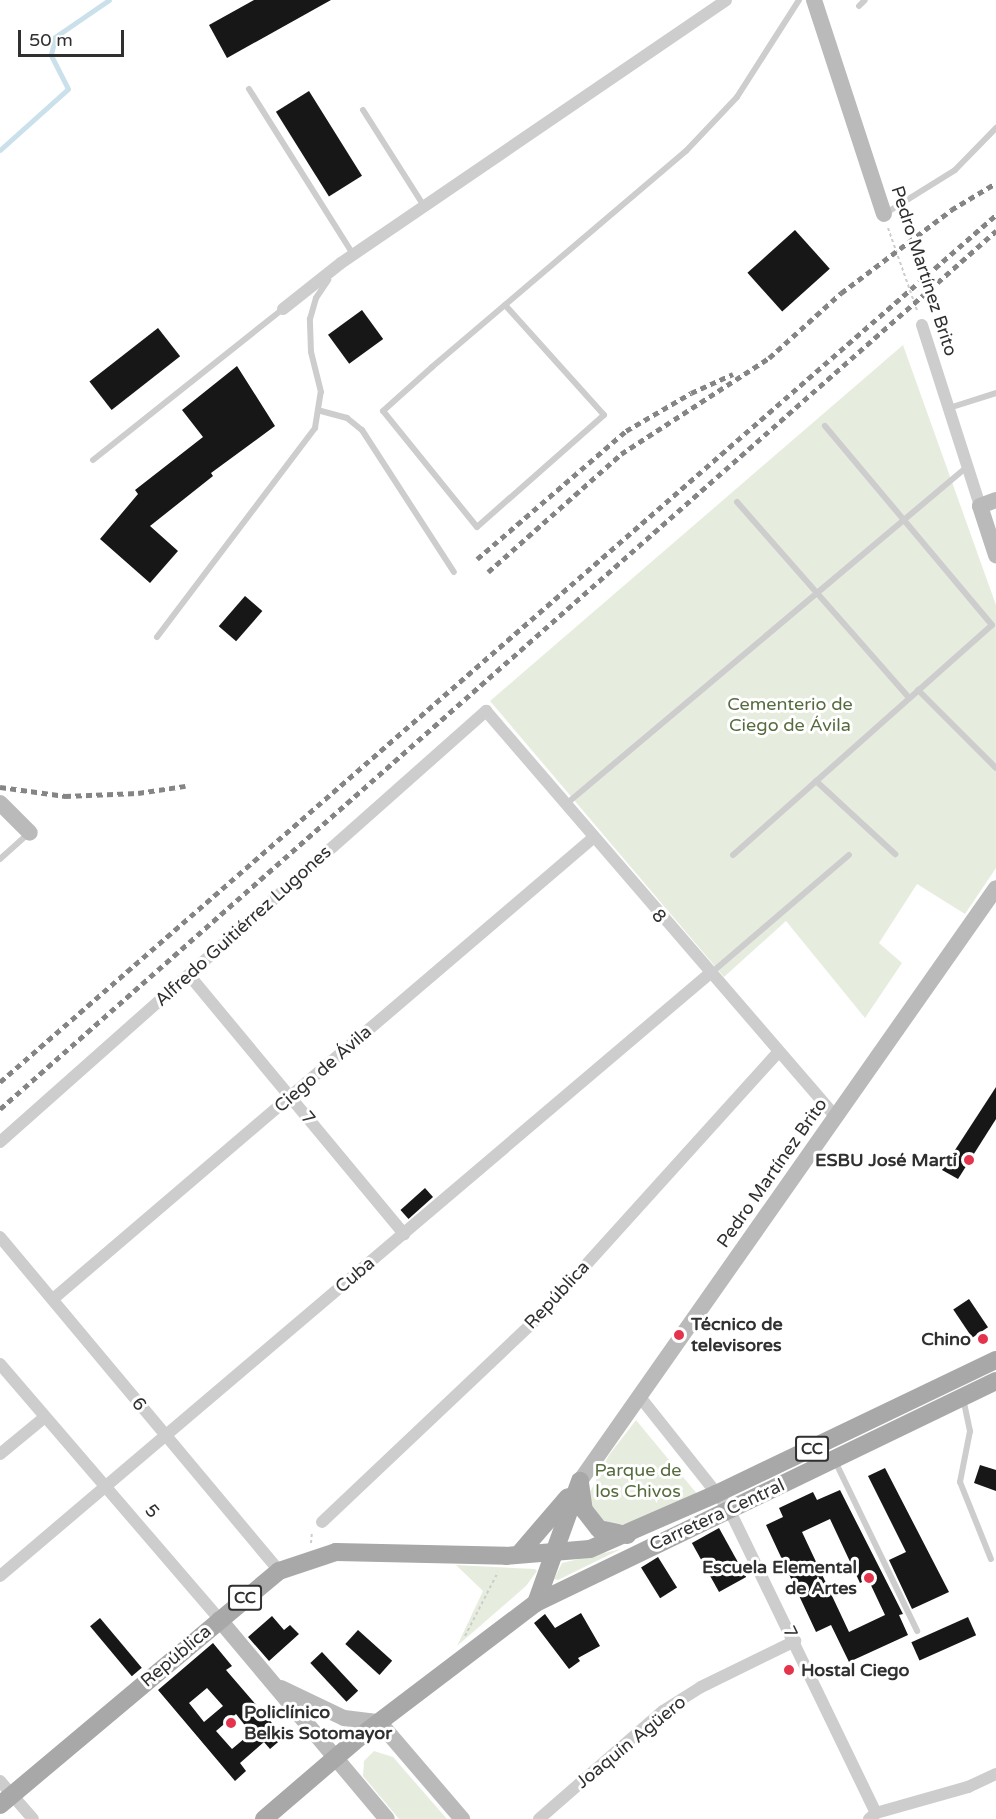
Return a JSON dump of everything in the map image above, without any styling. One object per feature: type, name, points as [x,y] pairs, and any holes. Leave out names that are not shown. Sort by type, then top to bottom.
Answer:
[{"type":"main road","name":"Carretera Central","points":[[552,1554],[590,1549],[627,1535],[996,1360]]},
{"type":"main road","name":"Carretera Central","points":[[536,1603],[729,1509],[835,1461],[996,1381]]},
{"type":"main road","points":[[580,1481],[584,1510],[599,1528],[627,1535]]},
{"type":"main road","points":[[536,1603],[580,1481]]},
{"type":"main road","points":[[512,1555],[580,1481]]},
{"type":"main road","name":"República","points":[[4,1794],[279,1571],[312,1558],[336,1552],[552,1554]]},
{"type":"main road","name":"CC","points":[[264,1819],[450,1665],[536,1603]]},
{"type":"street","points":[[283,309],[353,254],[726,0]]},
{"type":"street","name":"Pedro Martínez Brito","points":[[814,0],[884,214]]},
{"type":"street","name":"Pedro Martínez Brito","points":[[922,325],[968,466],[988,503],[996,555]]},
{"type":"street","name":"8","points":[[486,711],[565,806],[836,1117]]},
{"type":"street","name":"Alfredo Guitiérrez Lugones","points":[[0,1142],[486,711]]},
{"type":"street","points":[[0,803],[30,833]]},
{"type":"street","name":"Ciego de Ávila","points":[[53,1299],[593,838]]},
{"type":"street","name":"Pedro Martínez Brito","points":[[580,1481],[995,894]]},
{"type":"street","name":"Cuba","points":[[0,1576],[710,974]]},
{"type":"street","name":"7","points":[[189,975],[404,1234]]},
{"type":"street","name":"República","points":[[322,1522],[538,1318],[778,1052]]},
{"type":"street","name":"6","points":[[0,1237],[279,1571]]},
{"type":"street","name":"5","points":[[0,1364],[387,1819]]},
{"type":"street","name":"7","points":[[640,1397],[729,1509],[795,1641],[875,1817]]},
{"type":"street","points":[[0,1454],[45,1417]]},
{"type":"street","name":"Joaquín Agüero","points":[[539,1819],[663,1711],[701,1687],[795,1641]]},
{"type":"street","name":"5","points":[[273,1684],[344,1718],[380,1722]]},
{"type":"street","points":[[380,1722],[462,1819]]},
{"type":"street","points":[[875,1817],[968,1787],[996,1774]]},
{"type":"street","points":[[4,1794],[33,1819]]},
{"type":"lane","points":[[505,305],[604,415],[477,528],[383,411],[505,305],[686,151],[737,97],[799,0]]},
{"type":"lane","points":[[859,6],[865,0]]},
{"type":"lane","points":[[249,89],[353,254]]},
{"type":"lane","points":[[363,110],[424,206]]},
{"type":"lane","points":[[884,214],[955,170],[996,128]]},
{"type":"lane","points":[[158,637],[315,428],[321,411],[310,319],[316,298],[341,263]]},
{"type":"lane","points":[[93,460],[283,309]]},
{"type":"lane","points":[[949,408],[996,393]]},
{"type":"lane","points":[[321,411],[348,418],[362,430],[454,572]]},
{"type":"lane","points":[[733,855],[992,626],[906,519],[825,426]]},
{"type":"lane","points":[[565,806],[968,466]]},
{"type":"lane","points":[[737,502],[909,698]]},
{"type":"lane","points":[[918,690],[996,768]]},
{"type":"lane","points":[[816,781],[895,854]]},
{"type":"lane","points":[[0,859],[30,833]]},
{"type":"lane","points":[[710,974],[849,855]]},
{"type":"lane","points":[[963,1398],[970,1431],[960,1482],[991,1559]]},
{"type":"lane","points":[[835,1461],[916,1631]]},
{"type":"path","name":"Pedro Martínez Brito","points":[[884,214],[922,325]]},
{"type":"path","points":[[312,1558],[310,1533],[322,1522]]},
{"type":"path","points":[[450,1665],[512,1555]]},
{"type":"green space","name":"Cementerio de Ciego de Ávila","points":[[903,345],[996,605],[996,868],[965,914],[917,884],[879,943],[902,963],[865,1018],[786,921],[724,977],[490,701]]},
{"type":"green space","name":"Parque de los Chivos","points":[[636,1420],[698,1495],[627,1524],[611,1524],[593,1515],[589,1494],[609,1455]]},
{"type":"green space","points":[[621,1549],[558,1580],[554,1579],[562,1563]]},
{"type":"green space","points":[[456,1565],[535,1569],[537,1571],[526,1586],[457,1646],[483,1591]]},
{"type":"green space","points":[[374,1751],[393,1757],[447,1819],[399,1819],[363,1776],[364,1761]]},
{"type":"building","points":[[254,0],[331,0],[227,58],[209,25]]},
{"type":"building","points":[[309,91],[362,176],[329,196],[276,112]]},
{"type":"building","points":[[795,230],[830,269],[782,311],[747,273]]},
{"type":"building","points":[[362,310],[383,339],[349,364],[328,335]]},
{"type":"building","points":[[158,328],[180,356],[112,410],[89,382]]},
{"type":"building","points":[[237,366],[275,426],[211,473],[213,476],[150,526],[178,551],[150,583],[100,539],[138,494],[135,490],[203,437],[182,410]]},
{"type":"building","points":[[245,596],[262,611],[236,641],[219,626]]},
{"type":"building","points":[[996,1087],[996,1119],[958,1179],[942,1170]]},
{"type":"building","points":[[425,1188],[433,1197],[409,1219],[400,1210]]},
{"type":"building","points":[[969,1299],[988,1327],[972,1338],[953,1310]]},
{"type":"building","points":[[980,1465],[996,1470],[996,1491],[974,1483]]},
{"type":"building","points":[[885,1468],[949,1592],[912,1609],[889,1560],[906,1552],[868,1476]]},
{"type":"building","points":[[840,1490],[903,1614],[899,1615],[908,1635],[849,1662],[831,1625],[816,1632],[766,1525],[783,1517],[779,1508],[813,1492],[817,1500]],"holes":[[[830,1519],[860,1583],[868,1579],[885,1615],[849,1632],[802,1532]]]},
{"type":"building","points":[[719,1528],[746,1577],[719,1592],[692,1543]]},
{"type":"building","points":[[658,1557],[677,1588],[660,1598],[641,1568]]},
{"type":"building","points":[[581,1613],[600,1646],[578,1658],[580,1661],[569,1669],[534,1623],[545,1614],[555,1628]]},
{"type":"building","points":[[272,1616],[284,1630],[290,1625],[299,1634],[269,1661],[248,1637]]},
{"type":"building","points":[[968,1617],[976,1635],[919,1660],[911,1642]]},
{"type":"building","points":[[100,1618],[142,1668],[132,1676],[90,1626]]},
{"type":"building","points":[[358,1630],[392,1661],[379,1675],[345,1644]]},
{"type":"building","points":[[213,1643],[232,1666],[226,1670],[284,1737],[270,1749],[264,1742],[240,1763],[246,1771],[235,1781],[158,1690]],"holes":[[[207,1688],[223,1706],[204,1722],[189,1703]],[[236,1714],[251,1733],[232,1749],[216,1731]]]},
{"type":"building","points":[[322,1652],[358,1691],[346,1702],[310,1663]]},
{"type":"waterway","points":[[0,150],[68,89],[51,55],[55,37],[109,0]]},
{"type":"railway","points":[[488,572],[621,454],[769,358],[841,293],[951,210],[996,183]]},
{"type":"railway","points":[[0,1082],[996,215]]},
{"type":"railway","points":[[0,1109],[996,231]]},
{"type":"railway","points":[[477,559],[626,431],[691,393],[733,374]]},
{"type":"railway","points":[[0,787],[65,796],[138,793],[185,786]]},
{"type":"place","name":"ESBU José Martí","points":[[969,1160]]},
{"type":"place","name":"Técnico de televisores","points":[[679,1335]]},
{"type":"place","name":"Chino","points":[[983,1339]]},
{"type":"place","name":"Escuela Elemental de Artes","points":[[869,1578]]},
{"type":"place","name":"Hostal Ciego","points":[[789,1670]]},
{"type":"place","name":"Policlínico Belkis Sotomayor","points":[[231,1723]]}]
